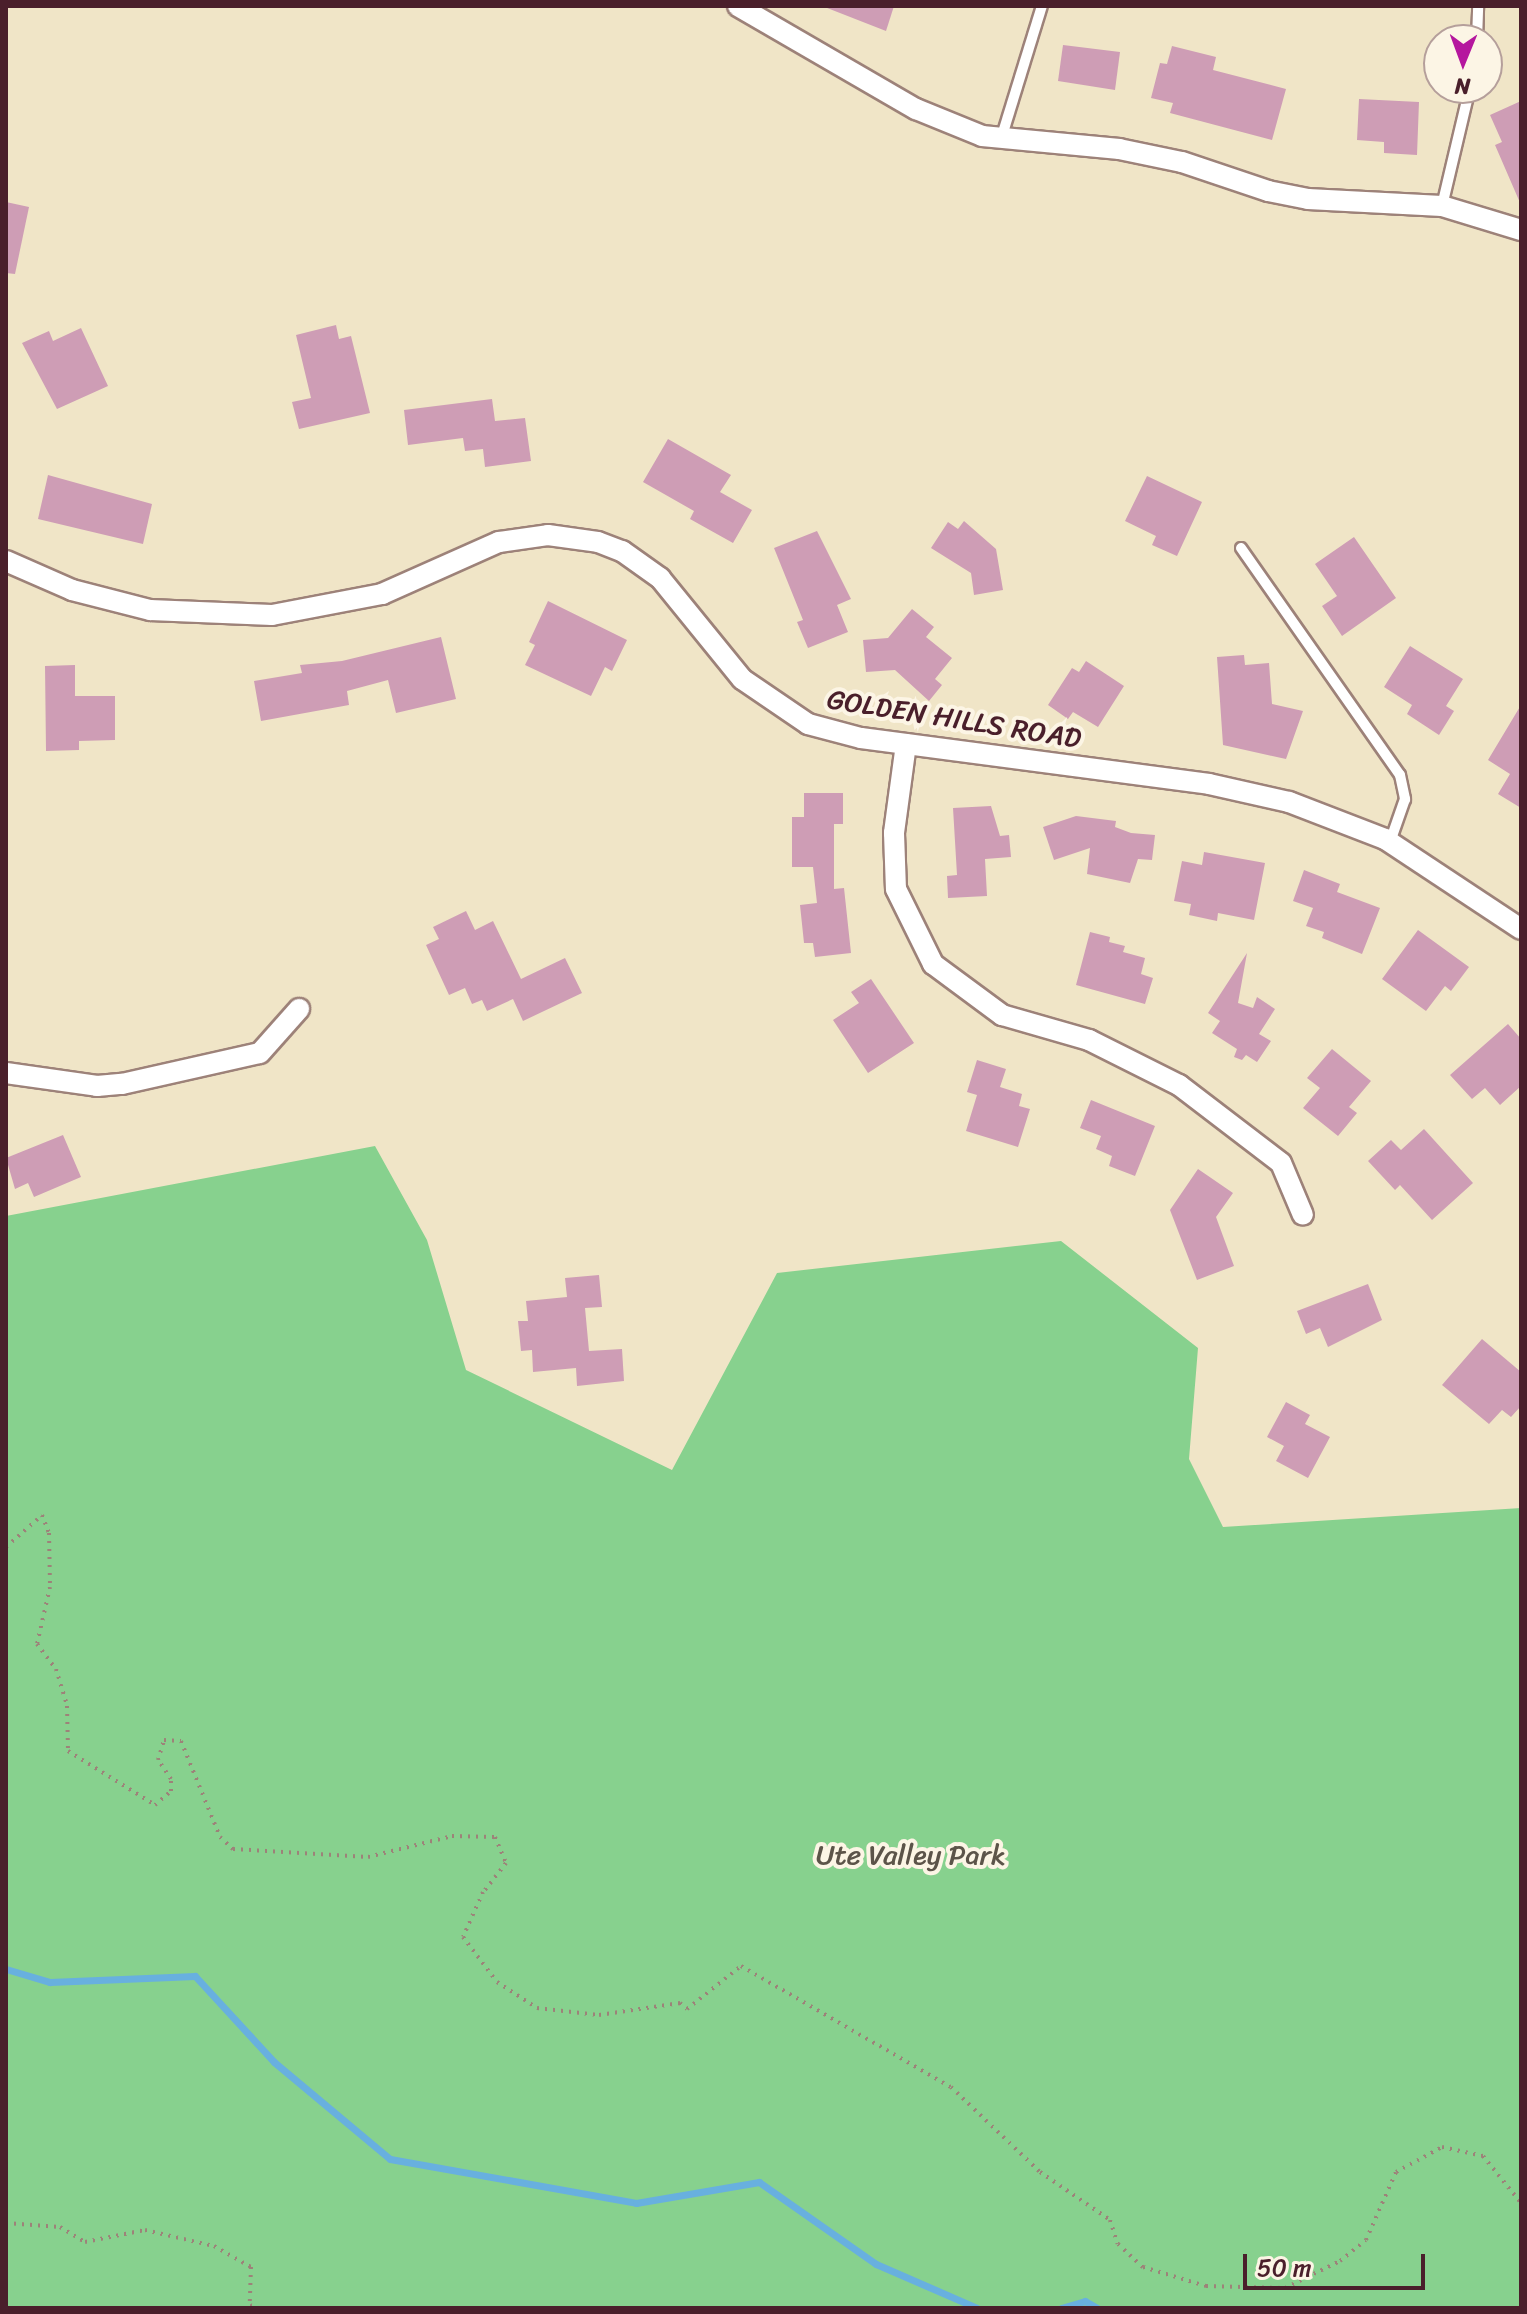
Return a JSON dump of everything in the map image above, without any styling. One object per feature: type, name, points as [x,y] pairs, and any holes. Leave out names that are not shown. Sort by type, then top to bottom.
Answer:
[{"type":"street","points":[[738,6],[916,109],[1001,139],[1119,149],[1308,199],[1442,206],[1521,230]]},
{"type":"street","name":"GOLDEN HILLS ROAD","points":[[6,561],[72,590],[150,610],[272,615],[382,594],[499,542],[573,537],[622,551],[660,578],[722,659],[785,711],[835,732],[1253,792],[1390,842],[1521,929]]},
{"type":"street","points":[[906,744],[894,833],[896,889],[933,964],[1002,1015],[1089,1040],[1179,1085],[1281,1163],[1303,1215]]},
{"type":"street","points":[[6,1073],[97,1086],[122,1084],[260,1053],[299,1009]]},
{"type":"lane","points":[[1001,139],[1042,6]]},
{"type":"lane","points":[[1442,206],[1466,104]]},
{"type":"lane","points":[[1241,548],[1400,775],[1405,799],[1390,842]]},
{"type":"path","points":[[6,1547],[42,1515],[49,1533],[50,1587],[37,1644],[56,1669],[67,1706],[68,1751],[155,1805],[171,1791],[171,1779],[158,1760],[164,1740],[181,1741],[220,1837],[233,1849],[368,1857],[452,1836],[495,1837],[506,1863],[483,1892],[463,1937],[497,1982],[537,2008],[599,2015],[680,2003],[687,2009],[741,1966],[951,2087],[1040,2172],[1110,2220],[1118,2244],[1143,2267],[1206,2286],[1285,2288],[1340,2261],[1366,2240],[1396,2172],[1442,2147],[1483,2156],[1521,2203]]},
{"type":"path","points":[[6,2223],[60,2227],[85,2242],[145,2230],[214,2246],[251,2267],[250,2305],[258,2308]]},
{"type":"path","points":[[303,2308],[325,2308]]},
{"type":"green space","name":"Ute Valley Park","points":[[375,1146],[427,1240],[466,1370],[672,1470],[777,1273],[1061,1241],[1198,1348],[1189,1459],[1223,1527],[1521,1508],[1521,2308],[6,2308],[6,1216]]},
{"type":"building","points":[[822,6],[894,6],[886,31]]},
{"type":"building","points":[[1063,45],[1120,52],[1115,90],[1058,81]]},
{"type":"building","points":[[1172,46],[1216,57],[1213,70],[1286,89],[1272,140],[1170,113],[1173,103],[1151,98],[1160,63],[1167,64]]},
{"type":"building","points":[[1359,99],[1419,102],[1417,155],[1384,153],[1384,142],[1357,140]]},
{"type":"building","points":[[1521,101],[1521,205],[1495,145],[1502,142],[1490,115]]},
{"type":"building","points":[[6,202],[29,207],[15,274],[6,273]]},
{"type":"building","points":[[336,325],[339,339],[351,336],[370,413],[299,429],[292,402],[311,398],[296,335]]},
{"type":"building","points":[[81,328],[108,386],[57,409],[22,343],[49,331],[53,341]]},
{"type":"building","points":[[492,399],[495,421],[525,418],[531,461],[485,467],[483,449],[465,451],[463,438],[408,445],[404,410]]},
{"type":"building","points":[[668,439],[731,475],[720,492],[752,510],[733,543],[690,519],[694,511],[643,482]]},
{"type":"building","points":[[48,475],[152,504],[143,544],[38,519]]},
{"type":"building","points":[[1147,476],[1202,502],[1177,556],[1152,545],[1156,536],[1125,521]]},
{"type":"building","points":[[964,521],[996,549],[1003,590],[974,595],[971,573],[931,548],[948,522],[958,529]]},
{"type":"building","points":[[817,531],[851,599],[837,605],[848,632],[808,648],[797,622],[803,620],[774,548]]},
{"type":"building","points":[[1354,537],[1396,598],[1342,636],[1322,606],[1337,596],[1315,564]]},
{"type":"building","points":[[548,601],[627,640],[612,671],[605,667],[591,696],[525,665],[535,645],[529,642]]},
{"type":"building","points":[[912,609],[934,627],[926,637],[952,658],[935,679],[942,685],[929,701],[895,670],[866,672],[863,640],[888,638]]},
{"type":"building","points":[[441,637],[456,699],[396,713],[388,680],[347,691],[349,705],[261,721],[254,681],[302,673],[300,665],[342,661]]},
{"type":"building","points":[[1410,646],[1463,679],[1446,706],[1454,711],[1439,735],[1407,714],[1412,705],[1384,687]]},
{"type":"building","points":[[1244,655],[1245,665],[1269,663],[1272,704],[1303,711],[1286,759],[1223,745],[1217,657]]},
{"type":"building","points":[[1086,661],[1124,686],[1098,727],[1073,712],[1068,719],[1048,705],[1072,668],[1079,672]]},
{"type":"building","points":[[75,665],[75,696],[115,696],[115,740],[79,741],[79,750],[46,751],[45,666]]},
{"type":"building","points":[[1521,705],[1521,808],[1498,794],[1510,774],[1488,760]]},
{"type":"building","points":[[804,793],[843,793],[843,824],[834,824],[834,889],[844,888],[851,953],[815,957],[813,943],[804,943],[800,905],[817,903],[813,867],[792,867],[792,817],[804,817]]},
{"type":"building","points":[[991,806],[1000,836],[1009,835],[1011,857],[985,859],[987,896],[948,898],[947,876],[957,875],[953,808]]},
{"type":"building","points":[[1076,816],[1116,821],[1115,827],[1131,833],[1155,835],[1152,860],[1138,859],[1130,883],[1087,874],[1090,848],[1054,860],[1043,827]]},
{"type":"building","points":[[1204,852],[1265,863],[1254,920],[1218,913],[1217,921],[1189,915],[1191,904],[1174,901],[1182,861],[1202,865]]},
{"type":"building","points":[[1304,870],[1340,884],[1337,892],[1380,908],[1362,954],[1322,938],[1324,932],[1306,926],[1313,908],[1293,901]]},
{"type":"building","points":[[466,911],[475,930],[493,921],[521,979],[565,958],[582,993],[523,1021],[513,999],[487,1011],[482,1000],[472,1004],[465,988],[449,995],[426,945],[439,939],[433,927]]},
{"type":"building","points":[[1418,930],[1469,967],[1451,991],[1445,986],[1426,1011],[1382,979]]},
{"type":"building","points":[[1090,932],[1110,937],[1109,942],[1125,946],[1123,952],[1145,958],[1141,974],[1153,978],[1145,1004],[1076,985]]},
{"type":"building","points":[[1247,953],[1238,1003],[1253,1008],[1257,997],[1275,1009],[1259,1034],[1271,1041],[1257,1062],[1246,1055],[1242,1060],[1234,1057],[1237,1049],[1212,1033],[1220,1021],[1208,1013]]},
{"type":"building","points":[[871,979],[914,1043],[868,1073],[833,1020],[859,1003],[851,992]]},
{"type":"building","points":[[1508,1024],[1521,1039],[1521,1086],[1500,1105],[1485,1088],[1472,1099],[1450,1075]]},
{"type":"building","points":[[1332,1049],[1371,1081],[1349,1107],[1357,1113],[1338,1136],[1303,1108],[1320,1088],[1307,1078]]},
{"type":"building","points":[[977,1060],[1006,1069],[1000,1087],[1022,1094],[1019,1106],[1030,1109],[1018,1147],[966,1131],[977,1095],[967,1092]]},
{"type":"building","points":[[1091,1100],[1155,1126],[1135,1176],[1109,1166],[1112,1156],[1096,1149],[1101,1136],[1080,1128]]},
{"type":"building","points":[[1424,1129],[1473,1183],[1432,1220],[1400,1185],[1395,1190],[1368,1161],[1391,1140],[1401,1150]]},
{"type":"building","points":[[63,1135],[81,1177],[34,1197],[28,1183],[15,1189],[6,1158]]},
{"type":"building","points":[[1198,1169],[1233,1193],[1216,1217],[1234,1266],[1197,1280],[1170,1210]]},
{"type":"building","points":[[599,1275],[602,1307],[585,1308],[589,1351],[622,1349],[624,1381],[577,1386],[576,1368],[533,1372],[532,1350],[521,1351],[518,1321],[528,1321],[526,1301],[567,1297],[565,1278]]},
{"type":"building","points":[[1368,1284],[1382,1320],[1328,1347],[1320,1328],[1306,1334],[1297,1311]]},
{"type":"building","points":[[1482,1339],[1521,1372],[1521,1406],[1511,1417],[1502,1410],[1489,1424],[1442,1385]]},
{"type":"building","points":[[1286,1402],[1310,1415],[1305,1424],[1330,1437],[1308,1478],[1276,1461],[1284,1446],[1267,1437]]},
{"type":"waterway","points":[[6,1969],[50,1982],[195,1976],[274,2062],[390,2159],[636,2203],[759,2182],[876,2264],[977,2308]]},
{"type":"waterway","points":[[1061,2308],[1085,2301],[1097,2308]]}]
